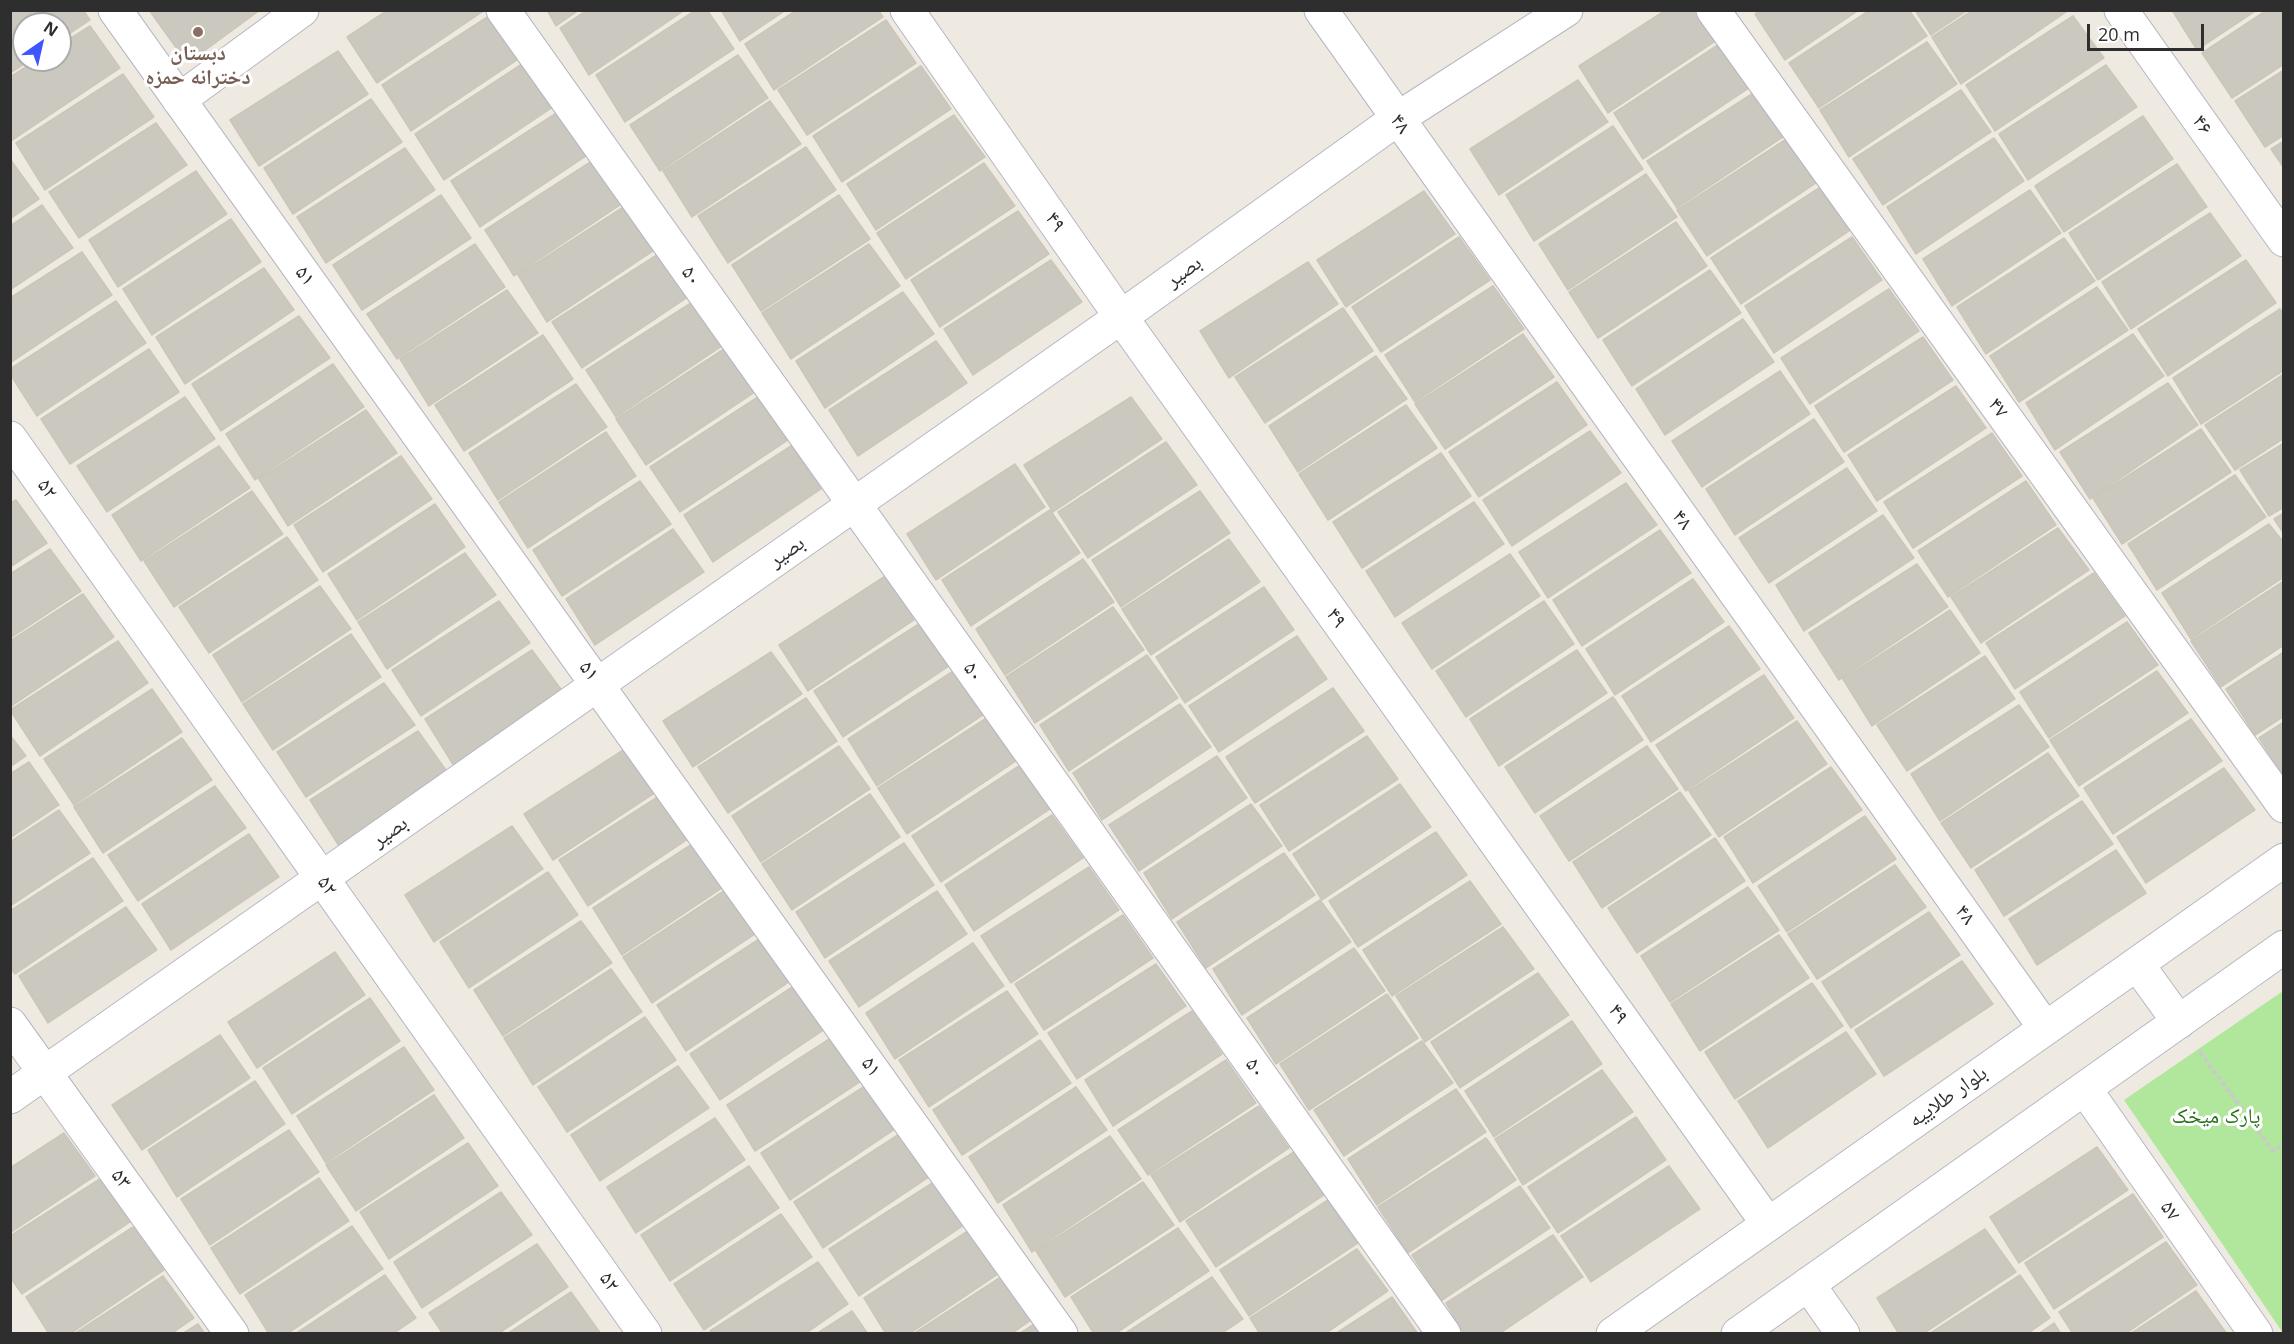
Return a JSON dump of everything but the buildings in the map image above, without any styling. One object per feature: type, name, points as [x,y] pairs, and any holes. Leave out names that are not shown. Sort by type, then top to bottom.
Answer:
[{"type":"street","name":"۵۱","points":[[115,10],[1060,1334]]},
{"type":"street","points":[[179,100],[302,10]]},
{"type":"street","name":"۵۰","points":[[503,10],[1444,1334]]},
{"type":"street","name":"۴۹","points":[[906,10],[1121,317],[1768,1224]]},
{"type":"street","name":"۴۸","points":[[1320,10],[2045,1028]]},
{"type":"street","name":"بصیر","points":[[10,1097],[1121,317],[1396,119],[1566,10]]},
{"type":"street","name":"۴۷","points":[[1713,10],[2283,806]]},
{"type":"street","name":"۴۶","points":[[2121,10],[2283,240]]},
{"type":"street","name":"۵۲","points":[[10,438],[645,1334]]},
{"type":"street","name":"بلوار طلاییه","points":[[1613,1334],[2283,860]]},
{"type":"street","points":[[1738,1334],[2283,947]]},
{"type":"street","points":[[2137,964],[2179,1022]]},
{"type":"street","name":"۵۳","points":[[10,1024],[232,1334]]},
{"type":"street","name":"۵۷","points":[[2085,1089],[2256,1334]]},
{"type":"street","points":[[1808,1284],[1843,1334]]},
{"type":"path","points":[[2179,1022],[2273,1151],[2283,1144]]},
{"type":"green space","name":"پارک میخک","points":[[2283,991],[2283,1333],[2124,1100]]},
{"type":"place","name":"دبستان دخترانه حمزه","points":[[198,32]]}]
